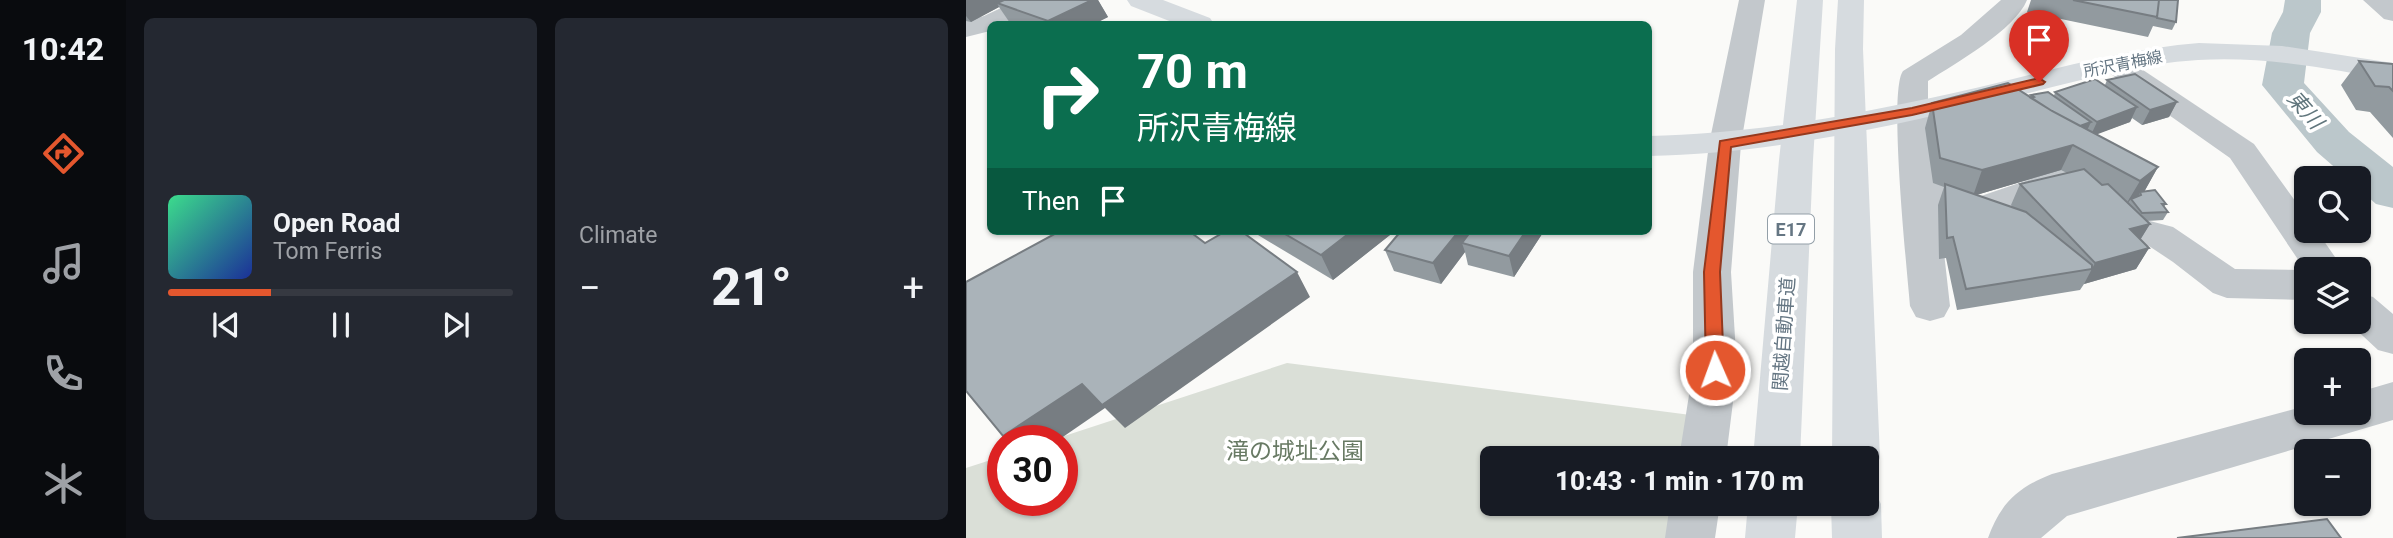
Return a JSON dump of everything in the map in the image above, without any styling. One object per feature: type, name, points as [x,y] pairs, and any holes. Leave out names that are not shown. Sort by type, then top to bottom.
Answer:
[{"type":"main road","points":[[1140,0],[1192,21]]},
{"type":"main road","name":"関越自動車道","points":[[1777,446],[1810,0]]},
{"type":"main road","points":[[1851,0],[1849,49],[1856,446]]},
{"type":"main road","name":"所沢青梅線","points":[[1652,146],[1739,142],[1907,112],[2174,53],[2236,52],[2333,62],[2393,72]]},
{"type":"main road","points":[[1770,538],[1772,516]]},
{"type":"main road","points":[[1856,516],[1857,538]]},
{"type":"street","points":[[996,21],[1039,0]]},
{"type":"street","points":[[1704,446],[1715,370],[1712,272],[1739,142],[1752,0]]},
{"type":"street","points":[[1930,306],[1907,112],[1913,77],[1972,41],[2011,7],[2014,0]]},
{"type":"street","points":[[2376,0],[2393,13]]},
{"type":"street","points":[[966,29],[987,24]]},
{"type":"street","points":[[2115,64],[2242,150],[2316,257]]},
{"type":"street","points":[[1918,189],[1982,209],[2060,180],[2115,209],[2134,230],[2160,236],[2186,251],[2227,284],[2294,285]]},
{"type":"street","points":[[2371,319],[2393,338]]},
{"type":"street","points":[[2371,407],[2393,401]]},
{"type":"street","points":[[2013,538],[2017,526],[2052,497],[2308,425]]},
{"type":"street","points":[[1690,538],[1693,516]]},
{"type":"green space","name":"滝の城址公園","points":[[1287,363],[1714,418],[1710,446],[1480,446],[1480,516],[1703,516],[1700,538],[966,538],[966,468],[987,461],[987,516],[1078,516],[1078,431]]},
{"type":"building","points":[[1004,0],[1092,0],[1048,21],[997,3]]},
{"type":"building","points":[[2073,0],[2159,0],[2157,17]]},
{"type":"building","points":[[2159,0],[2178,0],[2176,22],[2157,18]]},
{"type":"building","points":[[2359,61],[2393,64],[2393,91],[2389,87],[2375,86]]},
{"type":"building","points":[[2135,74],[2177,102],[2150,110],[2107,80]]},
{"type":"building","points":[[2095,79],[2137,107],[2097,122],[2055,92]]},
{"type":"building","points":[[2008,83],[2052,111],[2158,167],[2140,181],[2073,145],[1982,170],[1940,158],[1932,103]]},
{"type":"building","points":[[2048,92],[2091,122],[2080,126],[2031,98],[2034,97],[2031,95]]},
{"type":"building","points":[[2084,169],[2102,185],[2108,184],[2150,224],[2130,229],[2149,248],[2095,263],[2020,184]]},
{"type":"building","points":[[1945,184],[2026,212],[2092,265],[2092,269],[1966,289],[1953,237],[1947,238]]},
{"type":"building","points":[[2155,190],[2166,204],[2162,204],[2168,212],[2142,213],[2131,199],[2141,195],[2140,192]]},
{"type":"building","points":[[1053,235],[1194,235],[1205,243],[1219,235],[1246,235],[1297,272],[1102,405],[1082,384],[1020,425],[994,425],[966,391],[966,282]]},
{"type":"building","points":[[1287,235],[1347,235],[1321,255]]},
{"type":"building","points":[[1398,235],[1456,235],[1433,263],[1385,250]]},
{"type":"building","points":[[1468,235],[1523,235],[1509,256],[1462,243]]},
{"type":"building","points":[[2327,519],[2341,538],[2177,538]]},
{"type":"waterway","name":"東川","points":[[2303,0],[2302,12],[2291,33],[2283,85],[2333,142],[2393,192]]},
{"type":"route","points":[[1715,370],[1712,272],[1725,144],[1912,111],[2039,82]]}]
